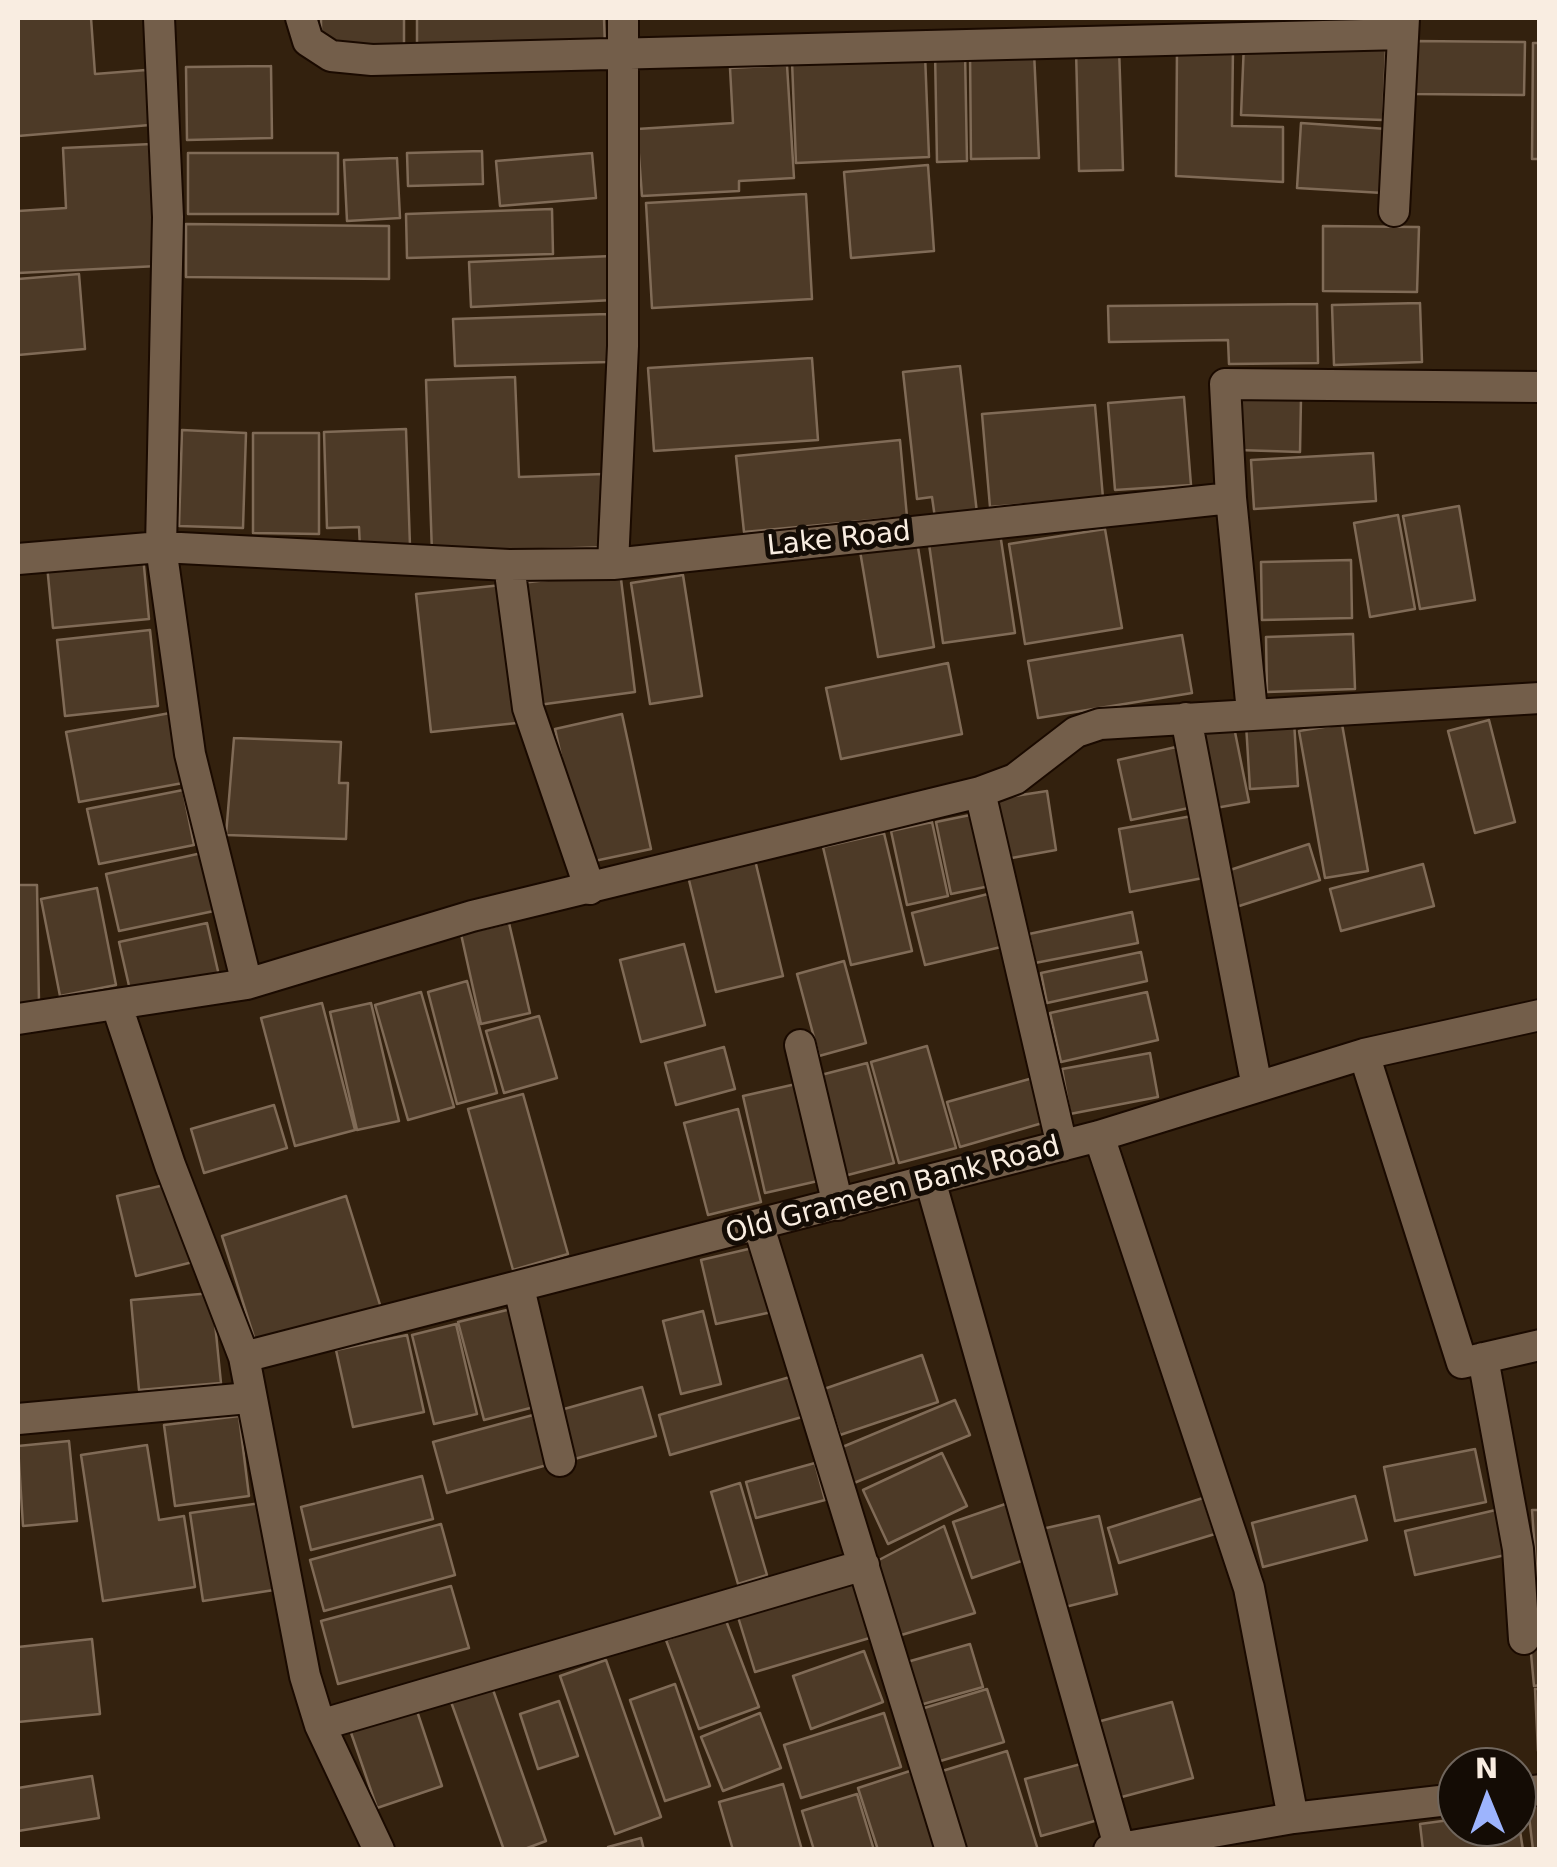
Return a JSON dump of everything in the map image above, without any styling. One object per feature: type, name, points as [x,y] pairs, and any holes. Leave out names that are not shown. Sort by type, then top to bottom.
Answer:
[{"type":"street","points":[[159,18],[168,217],[161,547],[190,754],[247,984]]},
{"type":"street","points":[[302,18],[308,41],[331,56],[372,60],[625,58],[1403,26],[1394,212]]},
{"type":"street","points":[[613,564],[622,346],[623,18]]},
{"type":"street","points":[[1252,712],[1231,498],[1225,384],[1540,386]]},
{"type":"street","name":"Lake Road","points":[[18,559],[161,547],[509,565],[613,564],[1231,498]]},
{"type":"street","points":[[509,565],[528,708],[590,889]]},
{"type":"street","points":[[18,1019],[247,984],[472,916],[980,792],[1015,779],[1076,732],[1100,724],[1252,712],[1540,698]]},
{"type":"street","points":[[1186,718],[1257,1087]]},
{"type":"street","points":[[980,792],[1062,1146]]},
{"type":"street","points":[[117,1006],[170,1165],[244,1357],[305,1676],[320,1725],[379,1850]]},
{"type":"street","name":"Old Grameen Bank Road","points":[[244,1357],[1062,1146],[1364,1054],[1540,1015]]},
{"type":"street","points":[[800,1045],[838,1206]]},
{"type":"street","points":[[1364,1054],[1462,1363],[1540,1346]]},
{"type":"street","points":[[1098,1136],[1249,1588],[1293,1818]]},
{"type":"street","points":[[930,1180],[1114,1848],[1293,1818],[1437,1801]]},
{"type":"street","points":[[759,1227],[951,1850]]},
{"type":"street","points":[[519,1288],[560,1460]]},
{"type":"street","points":[[1483,1358],[1518,1550],[1524,1640]]},
{"type":"street","points":[[18,1420],[249,1398]]},
{"type":"street","points":[[320,1725],[864,1565]]},
{"type":"building","points":[[18,18],[91,18],[95,74],[146,70],[150,125],[18,136]]},
{"type":"building","points":[[321,18],[404,18],[404,47],[321,47]]},
{"type":"building","points":[[417,18],[604,18],[605,47],[417,50]]},
{"type":"building","points":[[1413,41],[1525,42],[1524,95],[1413,94]]},
{"type":"building","points":[[1244,43],[1386,49],[1383,120],[1241,115]]},
{"type":"building","points":[[1533,43],[1540,43],[1540,159],[1532,159]]},
{"type":"building","points":[[1119,47],[1123,170],[1079,171],[1076,49]]},
{"type":"building","points":[[1177,48],[1233,48],[1232,126],[1283,127],[1283,182],[1176,176]]},
{"type":"building","points":[[935,51],[965,51],[967,161],[937,162]]},
{"type":"building","points":[[1034,52],[1039,158],[971,159],[970,53]]},
{"type":"building","points":[[925,54],[929,157],[796,163],[792,61]]},
{"type":"building","points":[[787,65],[794,178],[739,181],[739,191],[642,196],[637,129],[733,123],[730,68]]},
{"type":"building","points":[[271,66],[272,138],[187,140],[186,67]]},
{"type":"building","points":[[1301,123],[1387,129],[1383,193],[1297,188]]},
{"type":"building","points":[[152,144],[158,266],[18,273],[18,211],[66,208],[63,148]]},
{"type":"building","points":[[482,151],[483,184],[408,186],[407,153]]},
{"type":"building","points":[[188,153],[338,153],[338,214],[188,214]]},
{"type":"building","points":[[592,153],[596,198],[500,206],[496,161]]},
{"type":"building","points":[[397,158],[400,218],[347,221],[344,160]]},
{"type":"building","points":[[928,165],[934,251],[851,258],[844,172]]},
{"type":"building","points":[[806,194],[812,299],[652,308],[646,203]]},
{"type":"building","points":[[552,209],[553,254],[407,258],[406,214]]},
{"type":"building","points":[[186,224],[389,226],[389,279],[186,277]]},
{"type":"building","points":[[1323,226],[1419,227],[1417,292],[1323,291]]},
{"type":"building","points":[[612,256],[614,300],[471,307],[469,262]]},
{"type":"building","points":[[79,274],[85,349],[18,355],[18,279]]},
{"type":"building","points":[[1420,303],[1422,362],[1334,365],[1332,305]]},
{"type":"building","points":[[1317,304],[1318,363],[1229,364],[1228,340],[1109,342],[1108,306]]},
{"type":"building","points":[[607,314],[609,362],[455,366],[453,319]]},
{"type":"building","points":[[812,358],[818,440],[654,451],[648,368]]},
{"type":"building","points":[[960,366],[977,513],[935,518],[932,497],[917,499],[903,372]]},
{"type":"building","points":[[515,377],[519,477],[604,474],[607,547],[432,553],[426,380]]},
{"type":"building","points":[[1240,396],[1301,398],[1300,452],[1238,450]]},
{"type":"building","points":[[1184,397],[1191,485],[1115,490],[1108,403]]},
{"type":"building","points":[[1095,405],[1103,498],[990,507],[982,414]]},
{"type":"building","points":[[406,429],[410,546],[360,548],[359,527],[327,528],[324,432]]},
{"type":"building","points":[[182,430],[246,433],[243,528],[179,526]]},
{"type":"building","points":[[253,433],[319,433],[319,534],[253,533]]},
{"type":"building","points":[[900,440],[907,517],[744,532],[736,456]]},
{"type":"building","points":[[1373,453],[1376,501],[1254,509],[1251,460]]},
{"type":"building","points":[[1459,506],[1475,600],[1420,609],[1403,516]]},
{"type":"building","points":[[1398,515],[1415,609],[1370,617],[1354,523]]},
{"type":"building","points":[[1105,529],[1122,628],[1025,644],[1009,544]]},
{"type":"building","points":[[1000,533],[1015,633],[943,643],[929,544]]},
{"type":"building","points":[[917,541],[934,647],[878,657],[860,551]]},
{"type":"building","points":[[143,556],[149,619],[53,628],[47,565]]},
{"type":"building","points":[[1351,560],[1352,618],[1262,620],[1261,562]]},
{"type":"building","points":[[620,571],[635,692],[538,705],[522,583]]},
{"type":"building","points":[[683,575],[702,696],[650,704],[631,583]]},
{"type":"building","points":[[502,585],[517,723],[431,732],[416,594]]},
{"type":"building","points":[[150,630],[158,706],[65,716],[57,640]]},
{"type":"building","points":[[1353,634],[1355,689],[1267,692],[1266,637]]},
{"type":"building","points":[[1182,635],[1192,693],[1038,718],[1028,661]]},
{"type":"building","points":[[948,663],[962,734],[841,759],[826,688]]},
{"type":"building","points":[[170,713],[183,783],[79,802],[66,732]]},
{"type":"building","points":[[622,714],[651,849],[585,863],[555,729]]},
{"type":"building","points":[[1489,720],[1515,822],[1475,833],[1448,731]]},
{"type":"building","points":[[1294,721],[1298,786],[1250,789],[1246,724]]},
{"type":"building","points":[[1233,722],[1249,802],[1210,809],[1194,729]]},
{"type":"building","points":[[1342,724],[1368,871],[1325,878],[1299,731]]},
{"type":"building","points":[[234,738],[341,742],[339,783],[348,783],[346,839],[226,835]]},
{"type":"building","points":[[1176,747],[1189,808],[1131,820],[1118,760]]},
{"type":"building","points":[[183,790],[194,845],[99,864],[87,809]]},
{"type":"building","points":[[1047,791],[1056,850],[1006,859],[995,799]]},
{"type":"building","points":[[975,814],[990,886],[951,894],[936,822]]},
{"type":"building","points":[[1192,816],[1203,878],[1130,892],[1119,829]]},
{"type":"building","points":[[932,822],[948,896],[907,905],[891,831]]},
{"type":"building","points":[[884,833],[912,951],[851,965],[823,847]]},
{"type":"building","points":[[1309,844],[1320,880],[1236,907],[1224,872]]},
{"type":"building","points":[[202,853],[214,911],[119,931],[106,874]]},
{"type":"building","points":[[755,860],[783,976],[716,992],[688,876]]},
{"type":"building","points":[[1423,864],[1434,906],[1341,931],[1330,889]]},
{"type":"building","points":[[18,885],[37,885],[39,1004],[18,1004]]},
{"type":"building","points":[[97,888],[116,985],[60,996],[41,899]]},
{"type":"building","points":[[988,894],[1001,947],[925,965],[912,913]]},
{"type":"building","points":[[1132,912],[1138,943],[1035,963],[1029,934]]},
{"type":"building","points":[[207,923],[220,980],[132,999],[119,942]]},
{"type":"building","points":[[509,923],[530,1013],[481,1024],[461,934]]},
{"type":"building","points":[[684,944],[705,1025],[641,1042],[620,960]]},
{"type":"building","points":[[1141,952],[1147,981],[1047,1003],[1041,973]]},
{"type":"building","points":[[844,961],[866,1043],[819,1056],[797,974]]},
{"type":"building","points":[[467,981],[497,1093],[457,1104],[428,992]]},
{"type":"building","points":[[421,992],[454,1107],[408,1120],[375,1005]]},
{"type":"building","points":[[1147,992],[1158,1040],[1061,1062],[1050,1013]]},
{"type":"building","points":[[322,1003],[355,1130],[295,1146],[261,1018]]},
{"type":"building","points":[[371,1003],[399,1121],[357,1130],[330,1012]]},
{"type":"building","points":[[539,1016],[557,1078],[504,1093],[486,1031]]},
{"type":"building","points":[[927,1046],[956,1148],[899,1163],[871,1062]]},
{"type":"building","points":[[724,1047],[735,1089],[676,1105],[665,1063]]},
{"type":"building","points":[[1150,1053],[1158,1097],[1070,1114],[1062,1069]]},
{"type":"building","points":[[867,1063],[894,1163],[844,1176],[817,1076]]},
{"type":"building","points":[[1033,1078],[1046,1122],[960,1147],[947,1102]]},
{"type":"building","points":[[796,1084],[818,1181],[765,1193],[743,1096]]},
{"type":"building","points":[[523,1094],[568,1254],[513,1270],[468,1109]]},
{"type":"building","points":[[274,1105],[287,1148],[204,1173],[191,1129]]},
{"type":"building","points":[[738,1109],[761,1202],[708,1215],[684,1123]]},
{"type":"building","points":[[173,1183],[193,1262],[136,1276],[117,1196]]},
{"type":"building","points":[[346,1196],[381,1308],[257,1347],[222,1236]]},
{"type":"building","points":[[757,1247],[772,1312],[716,1324],[701,1260]]},
{"type":"building","points":[[212,1293],[221,1383],[139,1390],[131,1300]]},
{"type":"building","points":[[511,1309],[538,1406],[484,1420],[458,1322]]},
{"type":"building","points":[[703,1311],[721,1384],[681,1394],[663,1321]]},
{"type":"building","points":[[456,1324],[477,1414],[434,1424],[412,1335]]},
{"type":"building","points":[[407,1335],[424,1412],[353,1427],[336,1350]]},
{"type":"building","points":[[922,1355],[938,1402],[840,1435],[824,1389]]},
{"type":"building","points":[[790,1377],[802,1417],[670,1455],[659,1415]]},
{"type":"building","points":[[642,1387],[656,1436],[571,1460],[557,1411]]},
{"type":"building","points":[[955,1400],[970,1435],[854,1483],[840,1448]]},
{"type":"building","points":[[533,1415],[547,1465],[447,1493],[433,1442]]},
{"type":"building","points":[[239,1416],[249,1496],[175,1506],[164,1425]]},
{"type":"building","points":[[69,1441],[77,1521],[23,1526],[18,1446]]},
{"type":"building","points":[[147,1445],[159,1520],[184,1516],[195,1587],[103,1601],[81,1455]]},
{"type":"building","points":[[1475,1449],[1486,1502],[1395,1521],[1384,1467]]},
{"type":"building","points":[[942,1453],[967,1506],[888,1544],[863,1490]]},
{"type":"building","points":[[815,1463],[825,1500],[756,1518],[746,1482]]},
{"type":"building","points":[[422,1476],[433,1519],[311,1550],[301,1507]]},
{"type":"building","points":[[740,1483],[767,1575],[738,1584],[711,1492]]},
{"type":"building","points":[[1355,1496],[1367,1540],[1263,1567],[1252,1523]]},
{"type":"building","points":[[1203,1498],[1215,1534],[1119,1563],[1108,1528]]},
{"type":"building","points":[[1017,1500],[1036,1556],[972,1578],[953,1522]]},
{"type":"building","points":[[261,1503],[274,1590],[203,1601],[190,1513]]},
{"type":"building","points":[[1500,1509],[1510,1554],[1415,1575],[1405,1531]]},
{"type":"building","points":[[1532,1510],[1540,1510],[1540,1581],[1537,1581]]},
{"type":"building","points":[[1099,1516],[1117,1594],[1061,1608],[1042,1529]]},
{"type":"building","points":[[441,1524],[455,1575],[324,1611],[310,1560]]},
{"type":"building","points":[[944,1526],[975,1613],[898,1636],[875,1562]]},
{"type":"building","points":[[857,1581],[873,1637],[755,1672],[738,1617]]},
{"type":"building","points":[[451,1586],[469,1648],[338,1684],[321,1621]]},
{"type":"building","points":[[725,1618],[759,1707],[699,1729],[666,1640]]},
{"type":"building","points":[[92,1639],[100,1714],[18,1722],[18,1647]]},
{"type":"building","points":[[1540,1642],[1540,1685],[1534,1686],[1530,1643]]},
{"type":"building","points":[[970,1644],[983,1687],[920,1705],[907,1662]]},
{"type":"building","points":[[864,1651],[883,1702],[811,1729],[793,1676]]},
{"type":"building","points":[[606,1660],[661,1817],[615,1834],[560,1676]]},
{"type":"building","points":[[491,1684],[546,1841],[522,1850],[504,1850],[450,1699]]},
{"type":"building","points":[[675,1684],[710,1786],[665,1801],[630,1700]]},
{"type":"building","points":[[987,1689],[1004,1742],[937,1762],[921,1709]]},
{"type":"building","points":[[1535,1689],[1540,1689],[1540,1751],[1538,1751]]},
{"type":"building","points":[[559,1701],[578,1756],[538,1769],[520,1714]]},
{"type":"building","points":[[414,1702],[442,1786],[377,1808],[348,1724]]},
{"type":"building","points":[[1172,1702],[1193,1778],[1118,1798],[1097,1722]]},
{"type":"building","points":[[760,1713],[781,1768],[723,1791],[701,1737]]},
{"type":"building","points":[[884,1713],[901,1767],[801,1798],[784,1745]]},
{"type":"building","points":[[1007,1751],[1038,1850],[964,1850],[939,1772]]},
{"type":"building","points":[[1081,1764],[1098,1820],[1041,1836],[1025,1779]]},
{"type":"building","points":[[916,1769],[942,1850],[878,1850],[858,1788]]},
{"type":"building","points":[[92,1776],[99,1818],[18,1831],[18,1788]]},
{"type":"building","points":[[783,1784],[802,1850],[733,1850],[719,1802]]},
{"type":"building","points":[[857,1794],[874,1850],[814,1850],[802,1811]]},
{"type":"building","points":[[1540,1806],[1540,1850],[1533,1850],[1537,1847]]},
{"type":"building","points":[[1437,1822],[1437,1847],[1523,1850],[1423,1850],[1420,1824]]},
{"type":"building","points":[[641,1838],[644,1850],[608,1850],[608,1847]]}]
